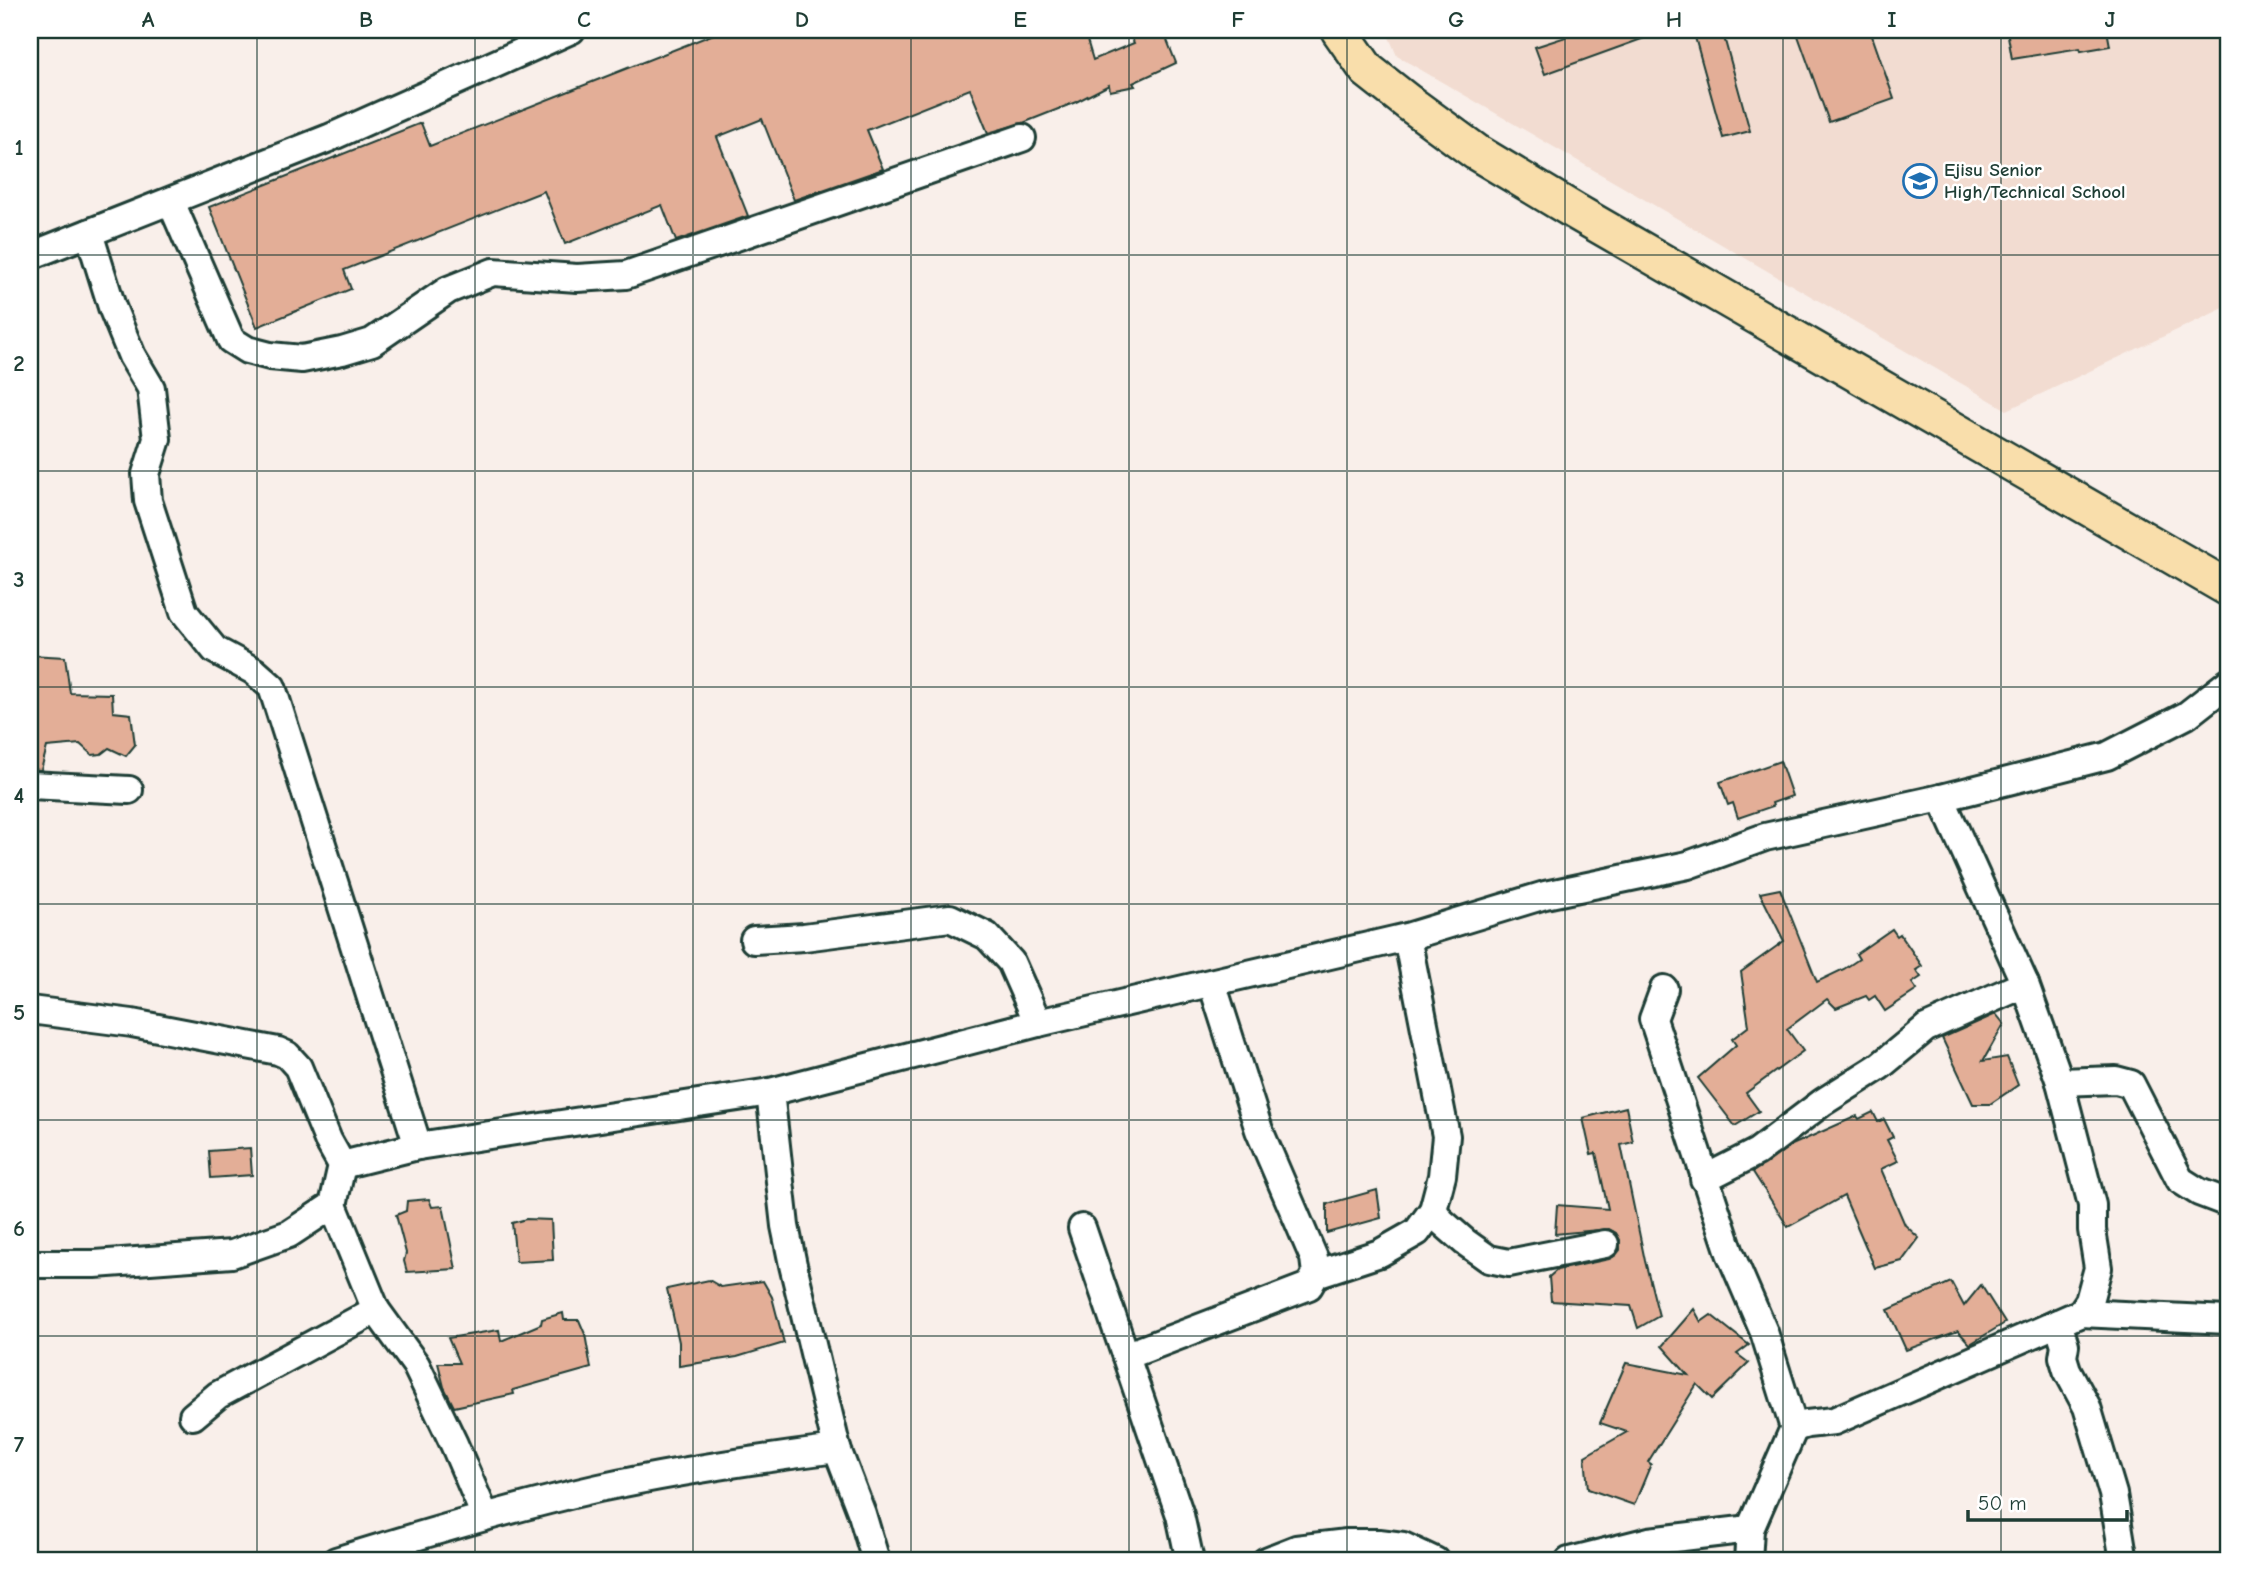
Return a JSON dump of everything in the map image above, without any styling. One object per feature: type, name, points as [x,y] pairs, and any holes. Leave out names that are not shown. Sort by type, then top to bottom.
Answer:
[{"type":"main road","points":[[1339,30],[1367,70],[1476,152],[2228,588]]},
{"type":"street","points":[[30,256],[329,138],[571,30]]},
{"type":"street","points":[[171,202],[231,340],[247,349],[270,356],[302,359],[372,342],[447,290],[493,272],[577,278],[626,275],[1022,138]]},
{"type":"street","points":[[89,233],[112,307],[132,356],[150,388],[157,439],[146,474],[148,501],[184,612],[215,650],[254,671],[272,687],[418,1146]]},
{"type":"street","points":[[342,1165],[418,1146],[770,1092],[1038,1023],[1406,937],[1545,895],[1688,865],[1765,837],[1941,798],[2106,756],[2188,715],[2228,683]]},
{"type":"street","points":[[30,785],[130,790]]},
{"type":"street","points":[[1794,1428],[1834,1421],[2069,1318],[2089,1301],[2098,1268],[2092,1230],[2092,1205],[2060,1082],[2025,984],[1941,798]]},
{"type":"street","points":[[754,940],[804,937],[950,918],[987,936],[1011,962],[1038,1023]]},
{"type":"street","points":[[1316,1274],[1380,1253],[1417,1232],[1433,1209],[1442,1176],[1447,1136],[1406,937]]},
{"type":"street","points":[[1126,1356],[1309,1286],[1316,1274],[1314,1258],[1259,1130],[1212,983]]},
{"type":"street","points":[[1704,1179],[1757,1152],[1823,1102],[1880,1066],[1926,1028],[2025,984]]},
{"type":"street","points":[[1664,989],[1653,1019],[1704,1179],[1730,1253],[1764,1332],[1794,1428],[1750,1529],[1748,1561]]},
{"type":"street","points":[[30,1010],[132,1023],[278,1051],[287,1055],[298,1067],[328,1140],[342,1165],[333,1205],[376,1310],[416,1365],[485,1517]]},
{"type":"street","points":[[2060,1082],[2116,1080],[2130,1084],[2180,1180],[2199,1192],[2228,1203]]},
{"type":"street","points":[[770,1092],[785,1226],[837,1450],[862,1514],[876,1561]]},
{"type":"street","points":[[30,1264],[95,1264],[232,1254],[289,1234],[333,1205]]},
{"type":"street","points":[[1433,1209],[1441,1221],[1489,1259],[1509,1263],[1605,1244]]},
{"type":"street","points":[[1082,1228],[1180,1515],[1191,1561]]},
{"type":"street","points":[[193,1416],[218,1395],[376,1310]]},
{"type":"street","points":[[2069,1318],[2228,1320]]},
{"type":"street","points":[[2069,1318],[2063,1357],[2087,1407],[2113,1494],[2124,1561]]},
{"type":"street","points":[[336,1561],[485,1517],[601,1488],[765,1458],[837,1450]]},
{"type":"street","points":[[1569,1561],[1649,1541],[1750,1529]]},
{"type":"street","points":[[1266,1561],[1296,1549],[1347,1543],[1403,1546],[1435,1561]]},
{"type":"shaded area","name":"Ejisu Senior High/Technical School","points":[[1386,30],[2228,30],[2228,306],[2007,410],[1397,56]]},
{"type":"building","points":[[724,30],[1084,30],[1093,60],[1134,43],[1132,39],[1147,30],[1163,30],[1176,63],[1133,83],[1135,86],[1110,91],[1109,85],[1076,102],[1023,123],[988,133],[970,89],[867,130],[883,169],[794,200],[762,119],[717,137],[748,216],[676,241],[662,205],[565,244],[544,191],[344,270],[351,289],[257,327],[209,207],[421,123],[430,146]]},
{"type":"building","points":[[1563,30],[1661,32],[1545,74],[1535,47],[1566,37]]},
{"type":"building","points":[[1693,30],[1722,30],[1750,131],[1723,138]]},
{"type":"building","points":[[1796,30],[1870,30],[1894,99],[1829,122]]},
{"type":"building","points":[[2007,30],[2107,30],[2110,46],[2012,59]]},
{"type":"building","points":[[30,655],[65,657],[70,693],[112,694],[113,712],[131,714],[135,745],[126,756],[109,748],[101,754],[92,755],[80,744],[47,747],[41,770],[30,769]]},
{"type":"building","points":[[1780,761],[1792,796],[1738,818],[1733,803],[1728,805],[1720,782]]},
{"type":"building","points":[[1780,889],[1817,982],[1859,959],[1856,954],[1892,929],[1897,936],[1900,934],[1922,966],[1916,970],[1921,977],[1912,983],[1917,990],[1885,1011],[1875,996],[1869,1000],[1866,996],[1836,1008],[1827,999],[1787,1029],[1803,1051],[1746,1093],[1759,1111],[1735,1126],[1698,1078],[1736,1045],[1732,1039],[1749,1026],[1741,972],[1784,941],[1760,893]]},
{"type":"building","points":[[1996,1014],[2004,1024],[1983,1061],[2007,1057],[2018,1085],[1990,1104],[1973,1104],[1942,1038]]},
{"type":"building","points":[[1626,1107],[1633,1142],[1621,1145],[1659,1316],[1638,1328],[1631,1306],[1551,1301],[1549,1277],[1557,1270],[1609,1259],[1620,1250],[1620,1240],[1616,1233],[1609,1229],[1555,1234],[1557,1205],[1608,1209],[1596,1153],[1591,1154],[1583,1118]]},
{"type":"building","points":[[1873,1112],[1878,1122],[1884,1119],[1893,1137],[1887,1140],[1898,1161],[1881,1169],[1905,1225],[1919,1238],[1902,1261],[1875,1268],[1844,1196],[1788,1227],[1753,1172],[1792,1145],[1857,1116],[1859,1119]]},
{"type":"building","points":[[250,1148],[252,1175],[211,1178],[209,1151]]},
{"type":"building","points":[[1377,1190],[1381,1218],[1327,1233],[1327,1204]]},
{"type":"building","points":[[429,1199],[432,1207],[443,1206],[456,1269],[407,1272],[404,1261],[406,1253],[396,1215],[406,1211],[407,1201]]},
{"type":"building","points":[[526,1219],[551,1220],[553,1260],[516,1262],[512,1223]]},
{"type":"building","points":[[709,1280],[721,1287],[763,1281],[772,1297],[784,1343],[737,1357],[679,1366],[679,1342],[667,1289]]},
{"type":"building","points":[[1951,1282],[1964,1306],[1981,1285],[2005,1323],[1970,1344],[1958,1331],[1906,1350],[1888,1310]]},
{"type":"building","points":[[1694,1309],[1701,1322],[1711,1315],[1749,1345],[1737,1354],[1749,1363],[1712,1399],[1697,1384],[1648,1462],[1651,1464],[1634,1505],[1588,1489],[1585,1456],[1627,1432],[1600,1423],[1626,1363],[1688,1375],[1662,1346]]},
{"type":"building","points":[[563,1313],[564,1320],[579,1320],[585,1334],[591,1368],[513,1390],[514,1394],[454,1407],[444,1387],[438,1363],[459,1363],[448,1338],[499,1330],[501,1341],[541,1324],[542,1319]]},
{"type":"place","name":"Ejisu Senior High/Technical School","points":[[1920,181]]}]
